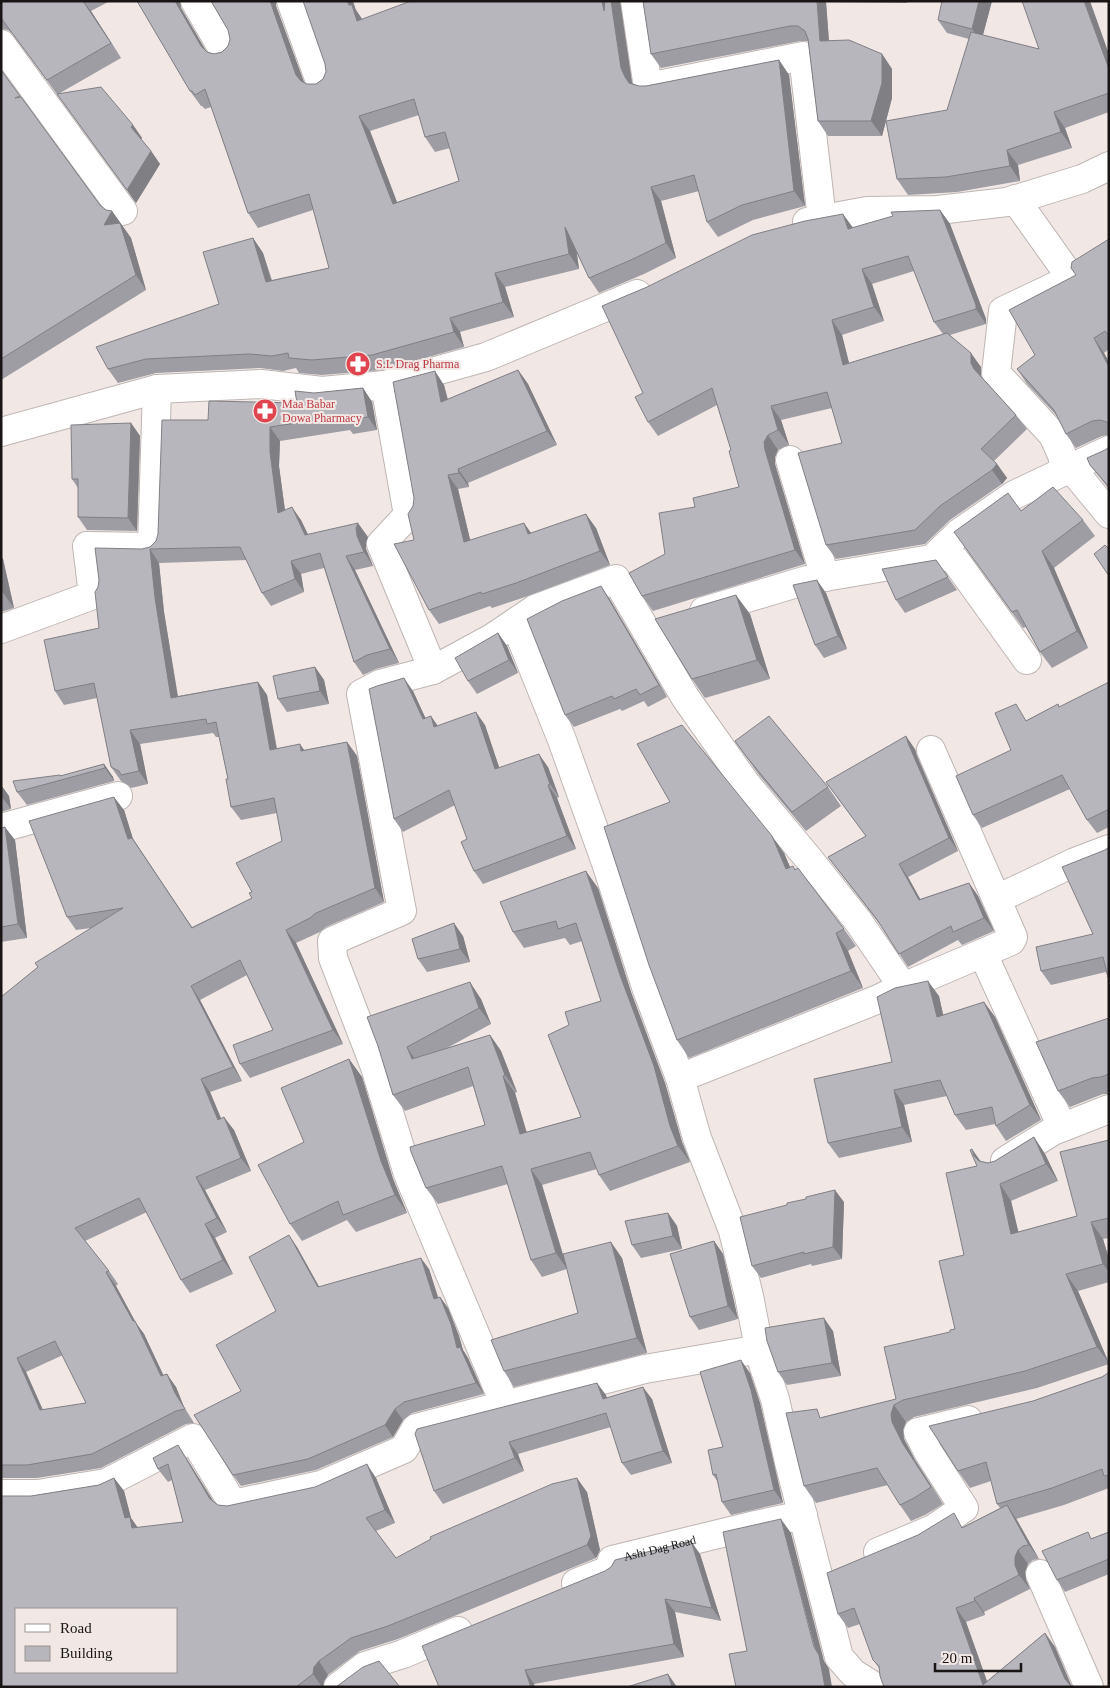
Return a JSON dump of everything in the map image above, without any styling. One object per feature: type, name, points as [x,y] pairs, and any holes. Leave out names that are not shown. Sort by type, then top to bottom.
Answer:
[{"type":"street","points":[[195,1],[225,53]]},
{"type":"street","points":[[291,1],[321,84]]},
{"type":"street","points":[[635,1],[649,85],[653,86],[803,56],[822,219]]},
{"type":"street","points":[[1,44],[123,211]]},
{"type":"street","points":[[784,228],[867,211],[938,210],[1006,202],[1082,179],[1109,166]]},
{"type":"street","points":[[1015,199],[1064,268],[1066,275],[1064,282],[1003,311],[996,372],[1053,435],[1068,469],[1109,514]]},
{"type":"street","points":[[1,432],[157,389],[261,384],[322,391],[384,385],[486,357],[659,284]]},
{"type":"street","points":[[384,385],[408,515],[381,544],[433,670]]},
{"type":"street","points":[[1,629],[93,595],[87,546],[152,547],[157,389]]},
{"type":"street","points":[[931,560],[959,533],[1014,495],[1109,450]]},
{"type":"street","points":[[790,460],[825,577]]},
{"type":"street","points":[[646,630],[807,580],[949,556],[952,557],[1027,660]]},
{"type":"street","points":[[505,1405],[408,1174],[375,1067],[333,958],[332,941],[402,911],[361,694],[380,684],[433,670],[492,638],[535,609],[616,578],[685,697],[747,786],[852,914],[903,987]]},
{"type":"street","points":[[515,623],[562,740],[606,863],[646,987],[680,1078],[696,1138],[733,1231],[760,1349],[776,1400],[839,1656],[853,1673],[875,1687]]},
{"type":"street","points":[[680,1078],[876,1000],[1011,941],[1013,937],[931,750]]},
{"type":"street","points":[[1,828],[118,796]]},
{"type":"street","points":[[997,899],[1074,862],[1109,849]]},
{"type":"street","points":[[983,954],[1062,1128]]},
{"type":"street","points":[[999,1164],[1053,1131],[1109,1109]]},
{"type":"street","points":[[1,1494],[38,1494],[106,1483],[193,1438],[233,1504],[321,1485],[404,1449],[416,1428],[645,1369],[760,1349]]},
{"type":"street","points":[[820,1578],[933,1529],[964,1508],[928,1452],[918,1432],[996,1414]]},
{"type":"street","name":"Ashi Dag Road","points":[[556,1591],[609,1570],[612,1560],[803,1515]]},
{"type":"street","points":[[1040,1574],[1089,1687]]},
{"type":"street","points":[[338,1687],[365,1666],[403,1654],[485,1620]]},
{"type":"building","points":[[1,1],[83,1],[111,43],[47,80],[1,18]]},
{"type":"building","points":[[137,1],[175,1],[201,46],[207,52],[214,54],[222,52],[228,46],[230,39],[228,30],[211,1],[270,1],[296,75],[307,84],[316,84],[323,79],[326,72],[325,64],[303,1],[347,1],[349,5],[352,5],[357,21],[411,1],[602,1],[604,11],[605,1],[611,1],[621,68],[629,83],[646,86],[779,60],[794,191],[742,205],[707,222],[694,175],[651,187],[666,243],[589,278],[565,227],[569,254],[495,273],[503,302],[450,318],[454,332],[372,355],[312,360],[289,358],[288,353],[272,356],[250,354],[146,359],[108,369],[96,347],[219,304],[203,252],[253,238],[266,282],[329,268],[309,194],[248,213],[205,89],[195,95],[190,91]],"holes":[[[414,99],[425,137],[445,132],[459,181],[393,204],[359,116]]]},
{"type":"building","points":[[643,1],[817,1],[820,41],[849,40],[882,54],[882,83],[871,121],[818,121],[808,39],[805,31],[798,26],[651,54]]},
{"type":"building","points":[[942,1],[979,1],[972,29],[938,20]]},
{"type":"building","points":[[1022,1],[1084,1],[1109,69],[1109,93],[1054,112],[1061,132],[1007,150],[1010,166],[946,177],[897,179],[886,121],[947,110],[971,32],[1039,49]]},
{"type":"building","points":[[1,70],[20,96],[15,98],[21,97],[100,205],[106,210],[112,211],[104,225],[120,223],[136,275],[1,359]]},
{"type":"building","points":[[101,87],[133,125],[131,127],[151,151],[127,190],[57,94]]},
{"type":"building","points":[[940,210],[976,309],[934,322],[908,256],[862,269],[874,307],[832,320],[843,365],[947,333],[971,353],[971,363],[974,369],[1016,415],[981,449],[997,464],[992,470],[940,506],[915,530],[826,545],[798,453],[842,443],[827,392],[771,406],[778,430],[768,435],[764,442],[765,450],[795,550],[642,596],[629,573],[665,554],[659,513],[695,507],[693,498],[739,487],[729,451],[731,450],[712,388],[648,422],[635,397],[643,393],[602,306],[647,287],[752,235],[805,221],[843,214],[848,229],[893,216],[891,212]]},
{"type":"building","points":[[1109,239],[1109,336],[1105,331],[1094,338],[1109,367],[1109,424],[1100,420],[1092,421],[1066,434],[1054,410],[1017,369],[1035,355],[1009,310],[1076,275],[1071,268],[1072,262]]},
{"type":"building","points":[[518,370],[547,431],[458,469],[459,473],[448,475],[464,542],[524,523],[528,534],[586,514],[600,551],[516,583],[482,594],[481,592],[429,610],[394,544],[414,540],[408,514],[413,506],[414,498],[393,382],[435,371],[441,402]]},
{"type":"building","points":[[363,388],[368,417],[343,420],[343,416],[270,427],[270,452],[278,513],[292,507],[305,535],[358,523],[356,528],[357,536],[364,552],[346,556],[390,649],[367,655],[354,662],[320,553],[291,561],[295,579],[262,593],[240,547],[150,549],[155,598],[171,698],[258,682],[270,750],[300,744],[301,751],[347,742],[375,888],[316,913],[286,930],[333,1030],[240,1064],[233,1045],[273,1030],[240,960],[191,986],[233,1067],[201,1079],[218,1120],[224,1117],[241,1158],[196,1177],[217,1218],[205,1224],[223,1260],[181,1280],[139,1198],[75,1228],[109,1271],[106,1272],[133,1321],[135,1321],[161,1376],[167,1374],[175,1393],[185,1409],[176,1411],[92,1454],[27,1465],[1,1465],[1,997],[38,967],[35,963],[123,908],[67,917],[29,821],[114,797],[128,839],[132,838],[192,928],[252,898],[249,893],[252,892],[236,863],[282,841],[274,798],[231,807],[226,779],[228,779],[216,722],[207,724],[206,719],[130,730],[139,771],[121,775],[119,771],[111,767],[94,683],[55,691],[44,640],[99,628],[95,592],[99,580],[95,548],[142,549],[150,547],[156,541],[158,534],[162,420],[208,420],[209,401],[297,403],[295,391],[314,393]],"holes":[[[55,1341],[86,1403],[40,1410],[17,1358]]]},
{"type":"building","points":[[131,423],[128,518],[78,517],[78,479],[72,479],[71,425]]},
{"type":"building","points":[[1109,447],[1109,487],[1090,465],[1087,458]]},
{"type":"building","points":[[1053,487],[1083,520],[1042,551],[1077,631],[1040,652],[1017,610],[1012,612],[954,532],[1008,493],[1021,511]]},
{"type":"building","points":[[1105,545],[1109,549],[1109,576],[1094,554]]},
{"type":"building","points":[[936,560],[948,577],[896,600],[882,569]]},
{"type":"building","points":[[817,580],[838,636],[815,645],[793,585]]},
{"type":"building","points":[[601,586],[659,685],[640,695],[636,689],[614,699],[612,696],[565,715],[527,619],[562,601]]},
{"type":"building","points":[[736,595],[757,660],[692,679],[655,619]]},
{"type":"building","points":[[498,633],[509,660],[468,681],[455,658]]},
{"type":"building","points":[[315,667],[320,691],[278,699],[273,676]]},
{"type":"building","points":[[404,678],[423,719],[431,716],[434,727],[476,712],[495,769],[539,754],[550,784],[548,785],[567,836],[474,871],[461,842],[467,839],[449,790],[394,819],[369,689]]},
{"type":"building","points":[[1109,682],[1109,809],[1087,820],[1062,775],[973,815],[956,776],[1011,750],[995,713],[1016,704],[1026,721],[1058,704],[1059,707]]},
{"type":"building","points":[[769,716],[828,787],[792,812],[735,741]]},
{"type":"building","points":[[682,725],[772,836],[786,869],[793,866],[795,870],[798,868],[844,929],[836,933],[851,971],[677,1040],[649,965],[604,827],[670,802],[637,744]]},
{"type":"building","points":[[906,736],[949,838],[899,864],[919,900],[969,883],[984,918],[953,932],[951,926],[899,954],[876,918],[828,857],[866,836],[826,782]]},
{"type":"building","points":[[104,764],[105,768],[17,792],[13,781],[60,776]]},
{"type":"building","points":[[5,827],[18,924],[1,927],[1,828]]},
{"type":"building","points":[[1109,847],[1109,981],[1103,957],[1041,971],[1036,947],[1093,934],[1062,867]]},
{"type":"building","points":[[586,871],[620,975],[654,1066],[670,1126],[678,1146],[599,1175],[590,1152],[531,1169],[556,1253],[531,1260],[502,1166],[426,1188],[411,1152],[410,1147],[485,1125],[468,1067],[393,1095],[367,1017],[470,982],[479,1008],[407,1047],[412,1059],[490,1035],[505,1075],[503,1076],[520,1134],[581,1117],[548,1035],[569,1025],[565,1012],[601,1001],[576,923],[558,929],[556,921],[513,932],[500,902]]},
{"type":"building","points":[[454,923],[460,949],[418,959],[412,939]]},
{"type":"building","points":[[928,981],[937,1017],[984,1002],[1030,1105],[996,1126],[992,1107],[955,1115],[940,1080],[894,1090],[902,1127],[828,1143],[814,1079],[892,1062],[877,997],[895,988]]},
{"type":"building","points":[[1109,1018],[1109,1074],[1092,1078],[1058,1091],[1036,1042]]},
{"type":"building","points":[[349,1059],[381,1161],[395,1195],[343,1215],[338,1201],[290,1224],[258,1165],[304,1142],[281,1088]]},
{"type":"building","points":[[1034,1137],[1046,1164],[1000,1184],[1011,1234],[1077,1216],[1060,1152],[1109,1140],[1109,1218],[1091,1222],[1103,1264],[1066,1274],[1097,1347],[1025,1371],[903,1400],[894,1405],[891,1414],[892,1422],[903,1444],[931,1487],[900,1505],[877,1468],[804,1486],[786,1413],[817,1409],[820,1418],[896,1399],[884,1347],[950,1332],[950,1330],[955,1329],[939,1261],[964,1255],[946,1173],[977,1166],[970,1150],[972,1149],[974,1156],[979,1161],[988,1163],[995,1161]]},
{"type":"building","points":[[835,1190],[833,1247],[804,1254],[804,1252],[752,1266],[740,1217]]},
{"type":"building","points":[[668,1213],[673,1236],[632,1245],[625,1221]]},
{"type":"building","points":[[289,1235],[318,1287],[421,1258],[434,1299],[440,1297],[451,1324],[457,1348],[460,1347],[476,1383],[404,1402],[395,1409],[385,1425],[308,1459],[233,1475],[194,1415],[241,1391],[216,1345],[276,1311],[249,1257]]},
{"type":"building","points":[[714,1241],[728,1306],[690,1317],[670,1254]]},
{"type":"building","points":[[611,1242],[637,1338],[504,1371],[491,1340],[578,1313],[563,1254]]},
{"type":"building","points":[[824,1318],[832,1363],[778,1372],[767,1341],[765,1328]]},
{"type":"building","points":[[741,1360],[751,1390],[774,1490],[722,1502],[716,1474],[713,1475],[708,1450],[723,1447],[700,1372]]},
{"type":"building","points":[[1108,1373],[1109,1475],[1104,1476],[1102,1469],[1052,1488],[997,1504],[986,1462],[958,1471],[929,1426],[1033,1401],[1102,1377]]},
{"type":"building","points":[[597,1383],[603,1399],[643,1387],[663,1451],[622,1463],[606,1413],[509,1442],[515,1458],[434,1491],[415,1434],[417,1429]]},
{"type":"building","points":[[178,1445],[210,1499],[218,1505],[227,1506],[315,1487],[367,1464],[385,1510],[366,1518],[396,1558],[431,1539],[430,1537],[552,1484],[577,1478],[591,1536],[587,1545],[388,1626],[351,1638],[319,1661],[314,1667],[313,1674],[296,1687],[1,1687],[1,1496],[31,1496],[99,1485],[114,1478],[125,1518],[130,1517],[132,1528],[183,1522],[168,1464],[158,1469],[153,1458]]},
{"type":"building","points":[[1007,1505],[1029,1545],[1023,1546],[1018,1550],[1015,1557],[1015,1565],[1019,1575],[974,1598],[975,1601],[956,1608],[983,1685],[1045,1633],[1065,1679],[1070,1685],[1075,1687],[884,1687],[879,1666],[873,1660],[854,1608],[838,1614],[827,1573],[918,1535],[954,1513],[962,1528]]},
{"type":"building","points":[[781,1519],[814,1647],[819,1655],[825,1687],[736,1687],[729,1654],[747,1651],[723,1532]]},
{"type":"building","points":[[1088,1532],[1091,1539],[1109,1532],[1109,1559],[1057,1580],[1042,1551]]},
{"type":"building","points":[[691,1541],[712,1608],[665,1599],[674,1644],[525,1670],[531,1687],[439,1687],[422,1646],[605,1571],[611,1567],[615,1560]]},
{"type":"building","points":[[379,1661],[400,1687],[336,1687],[363,1667]]},
{"type":"building","points":[[668,1674],[672,1687],[627,1687]]},
{"type":"place","name":"S.L Drag Pharma","points":[[358,364]]},
{"type":"place","name":"Maa Babar Dowa Pharmacy","points":[[265,411]]}]
